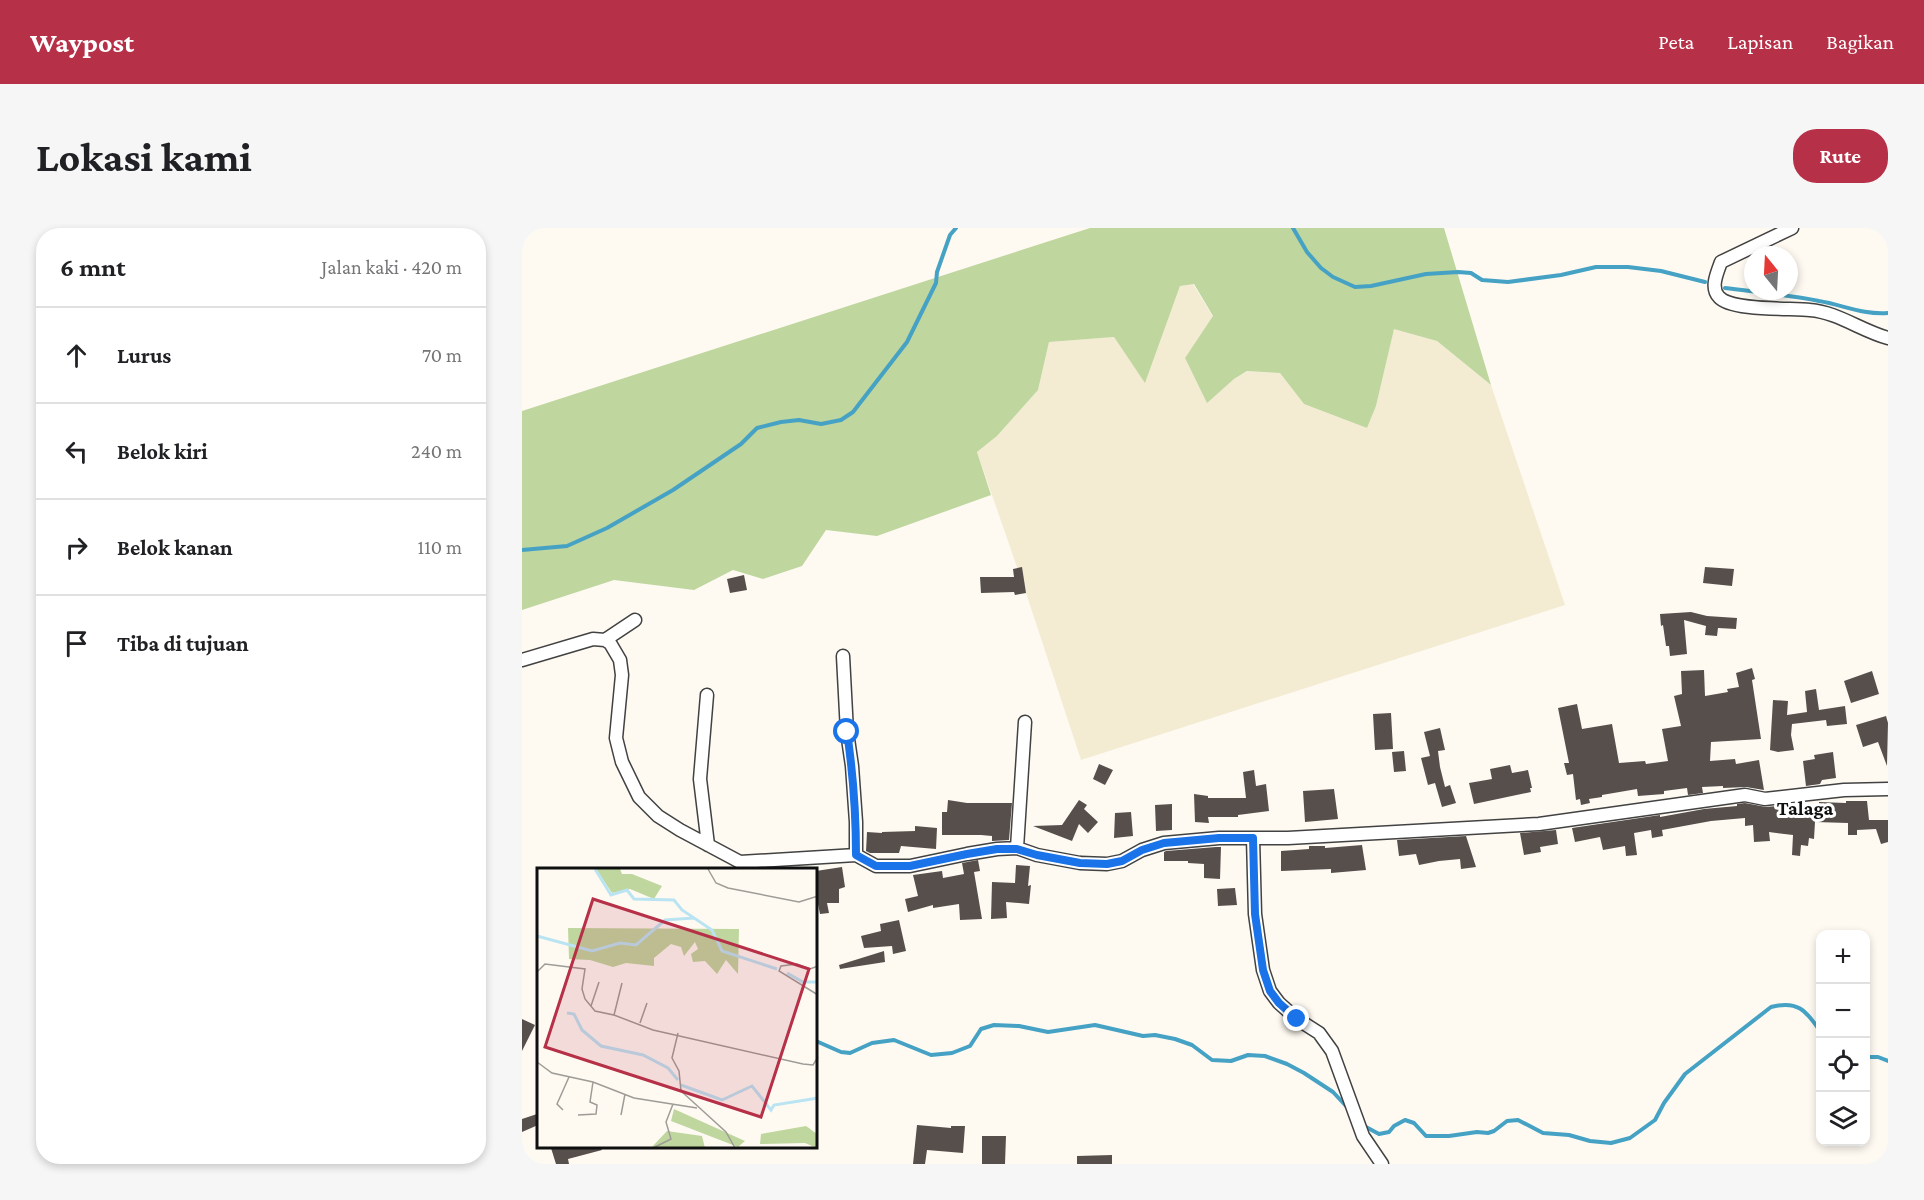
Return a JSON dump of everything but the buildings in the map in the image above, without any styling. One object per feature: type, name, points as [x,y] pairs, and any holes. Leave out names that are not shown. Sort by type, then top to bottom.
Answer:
[{"type":"street","points":[[1792,228],[1721,262],[1714,287],[1715,292],[1722,300],[1761,308],[1812,310],[1825,313],[1888,338]]},
{"type":"street","points":[[605,640],[635,620]]},
{"type":"street","points":[[522,660],[593,639],[605,640],[616,650],[622,675],[616,738],[626,773],[639,797],[658,816],[740,862],[856,855],[876,866],[910,866],[977,852],[1017,849],[1080,863],[1107,864],[1122,861],[1142,850],[1164,843],[1219,838],[1288,838],[1539,824],[1745,795],[1765,799],[1844,790],[1888,789]]},
{"type":"street","points":[[843,656],[847,732],[856,822],[856,855]]},
{"type":"street","points":[[706,695],[700,779],[708,845]]},
{"type":"street","points":[[1017,849],[1025,722]]},
{"type":"street","points":[[1253,838],[1255,914],[1263,970],[1270,991],[1279,1003],[1297,1019],[1318,1033],[1332,1051],[1363,1136],[1382,1164]]},
{"type":"shaded area","points":[[1193,284],[1213,317],[1185,358],[1207,402],[1234,379],[1248,371],[1280,373],[1304,404],[1367,428],[1376,406],[1394,328],[1437,341],[1491,385],[1565,605],[1081,760],[977,452],[997,436],[1038,390],[1049,342],[1114,337],[1145,382],[1180,286]]},
{"type":"green space","points":[[1090,228],[1444,228],[1491,385],[1437,341],[1394,329],[1376,406],[1367,428],[1304,404],[1280,373],[1247,371],[1234,379],[1207,403],[1185,358],[1213,316],[1194,284],[1180,286],[1145,383],[1114,337],[1049,342],[1038,390],[997,436],[977,452],[991,495],[877,536],[826,530],[802,566],[763,579],[733,570],[694,590],[614,580],[522,610],[522,411]]},
{"type":"waterway","points":[[522,550],[567,546],[607,528],[673,490],[741,444],[757,428],[799,420],[821,424],[841,420],[853,412],[907,342],[936,283],[937,272],[950,235],[956,228]]},
{"type":"waterway","points":[[1293,228],[1307,252],[1321,268],[1333,277],[1355,287],[1371,286],[1426,274],[1458,272],[1471,273],[1482,280],[1508,282],[1561,275],[1596,267],[1628,267],[1661,271],[1705,282]]},
{"type":"waterway","points":[[1725,288],[1784,295],[1870,313],[1888,313]]},
{"type":"waterway","points":[[1366,1127],[1379,1134],[1389,1132],[1405,1120],[1414,1123],[1426,1136],[1449,1136],[1477,1132],[1488,1133],[1507,1121],[1518,1120],[1543,1133],[1569,1135],[1590,1141],[1611,1143],[1630,1138],[1655,1120],[1685,1074],[1771,1007],[1788,1005],[1800,1008],[1816,1025]]},
{"type":"waterway","points":[[818,1042],[841,1052],[850,1053],[872,1043],[894,1040],[931,1055],[952,1053],[970,1046],[981,1029],[994,1025],[1019,1026],[1048,1032],[1095,1025],[1143,1036],[1155,1035],[1175,1039],[1192,1045],[1212,1060],[1231,1061],[1248,1055],[1265,1056],[1304,1073],[1333,1092],[1346,1106]]},
{"type":"waterway","points":[[1870,1057],[1888,1061]]},
{"type":"district","name":"Talaga","points":[[1805,808]]},
{"type":"route","points":[[847,732],[852,766],[856,855],[876,866],[910,866],[997,849],[1017,849],[1080,863],[1107,864],[1122,861],[1142,850],[1164,843],[1219,838],[1253,838],[1255,914],[1263,970],[1270,991],[1279,1003],[1297,1019]]}]
